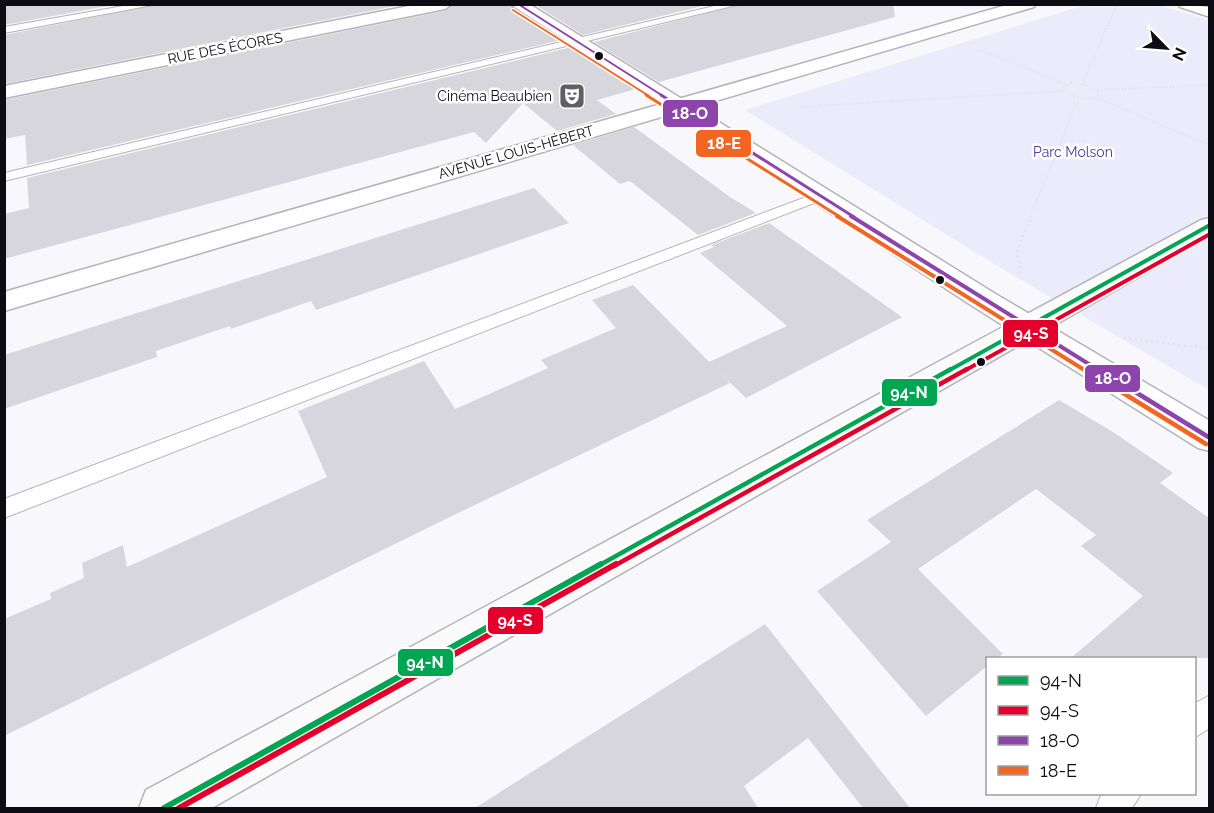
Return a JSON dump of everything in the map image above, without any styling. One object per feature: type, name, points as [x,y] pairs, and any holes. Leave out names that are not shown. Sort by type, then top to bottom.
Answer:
[{"type":"main road","points":[[164,808],[1209,225]]},
{"type":"street","name":"RUE DES ÉCORES","points":[[4,92],[445,4]]},
{"type":"street","points":[[517,4],[1028,327],[1209,438]]},
{"type":"street","name":"AVENUE LOUIS-HÉBERT","points":[[4,303],[1029,4]]},
{"type":"street","points":[[1185,4],[1209,12]]},
{"type":"lane","points":[[4,30],[153,4]]},
{"type":"lane","points":[[4,177],[737,4]]},
{"type":"lane","points":[[4,508],[822,195]]},
{"type":"lane","points":[[1196,722],[1209,708]]},
{"type":"lane","points":[[1111,808],[1125,795]]},
{"type":"path","points":[[1082,84],[1117,4]]},
{"type":"path","points":[[972,47],[1066,84],[1082,84],[1098,90],[1209,85]]},
{"type":"path","points":[[1064,91],[1063,86],[1066,84]]},
{"type":"path","points":[[1097,98],[1101,95],[1098,90]]},
{"type":"path","points":[[794,107],[1064,91],[1079,98],[1097,98],[1209,145]]},
{"type":"path","points":[[1020,276],[1017,250],[1079,98]]},
{"type":"path","points":[[1128,338],[1209,350]]},
{"type":"green space","name":"Parc Molson","points":[[1085,5],[1158,5],[1209,20],[1209,390],[1004,270],[745,110]]},
{"type":"building","points":[[4,4],[119,4],[4,25]]},
{"type":"building","points":[[160,4],[405,4],[4,84],[4,35]]},
{"type":"building","points":[[454,4],[508,4],[561,40],[27,165],[25,135],[4,139],[4,100],[445,11]]},
{"type":"building","points":[[534,4],[711,4],[583,35]]},
{"type":"building","points":[[743,4],[893,4],[895,17],[659,82],[594,42]]},
{"type":"building","points":[[572,47],[636,89],[597,100],[616,114],[557,131],[523,103],[486,143],[474,132],[4,259],[4,214],[29,208],[27,178]]},
{"type":"building","points":[[634,127],[730,197],[756,213],[698,235],[630,181],[620,184],[573,145]]},
{"type":"building","points":[[534,188],[569,223],[316,310],[311,301],[231,329],[230,326],[156,351],[157,357],[4,409],[4,355]]},
{"type":"building","points":[[769,223],[902,317],[746,398],[709,362],[787,326],[700,253],[714,247],[711,245]]},
{"type":"building","points":[[633,285],[730,383],[454,515],[4,736],[4,619],[51,599],[50,593],[84,578],[82,563],[123,545],[127,567],[327,477],[298,411],[424,361],[455,409],[548,368],[541,360],[616,328],[592,300]]},
{"type":"building","points":[[1059,400],[1113,432],[1173,473],[1160,483],[1209,518],[1209,658],[1072,657],[1143,596],[1081,546],[1096,535],[1036,489],[918,569],[1003,654],[998,657],[986,657],[986,667],[926,716],[817,591],[891,542],[867,520]]},
{"type":"building","points":[[765,624],[910,808],[863,808],[808,738],[744,786],[758,808],[475,808]]},
{"type":"transit line","name":"18-O","points":[[518,4],[984,300],[1210,438]]},
{"type":"transit line","name":"18-E","points":[[513,10],[980,306],[1206,444]]},
{"type":"transit line","name":"94-N","points":[[164,808],[1210,225]]},
{"type":"transit line","name":"94-S","points":[[179,808],[1210,234]]},
{"type":"place","name":"Cinéma Beaubien","points":[[572,96]]}]
